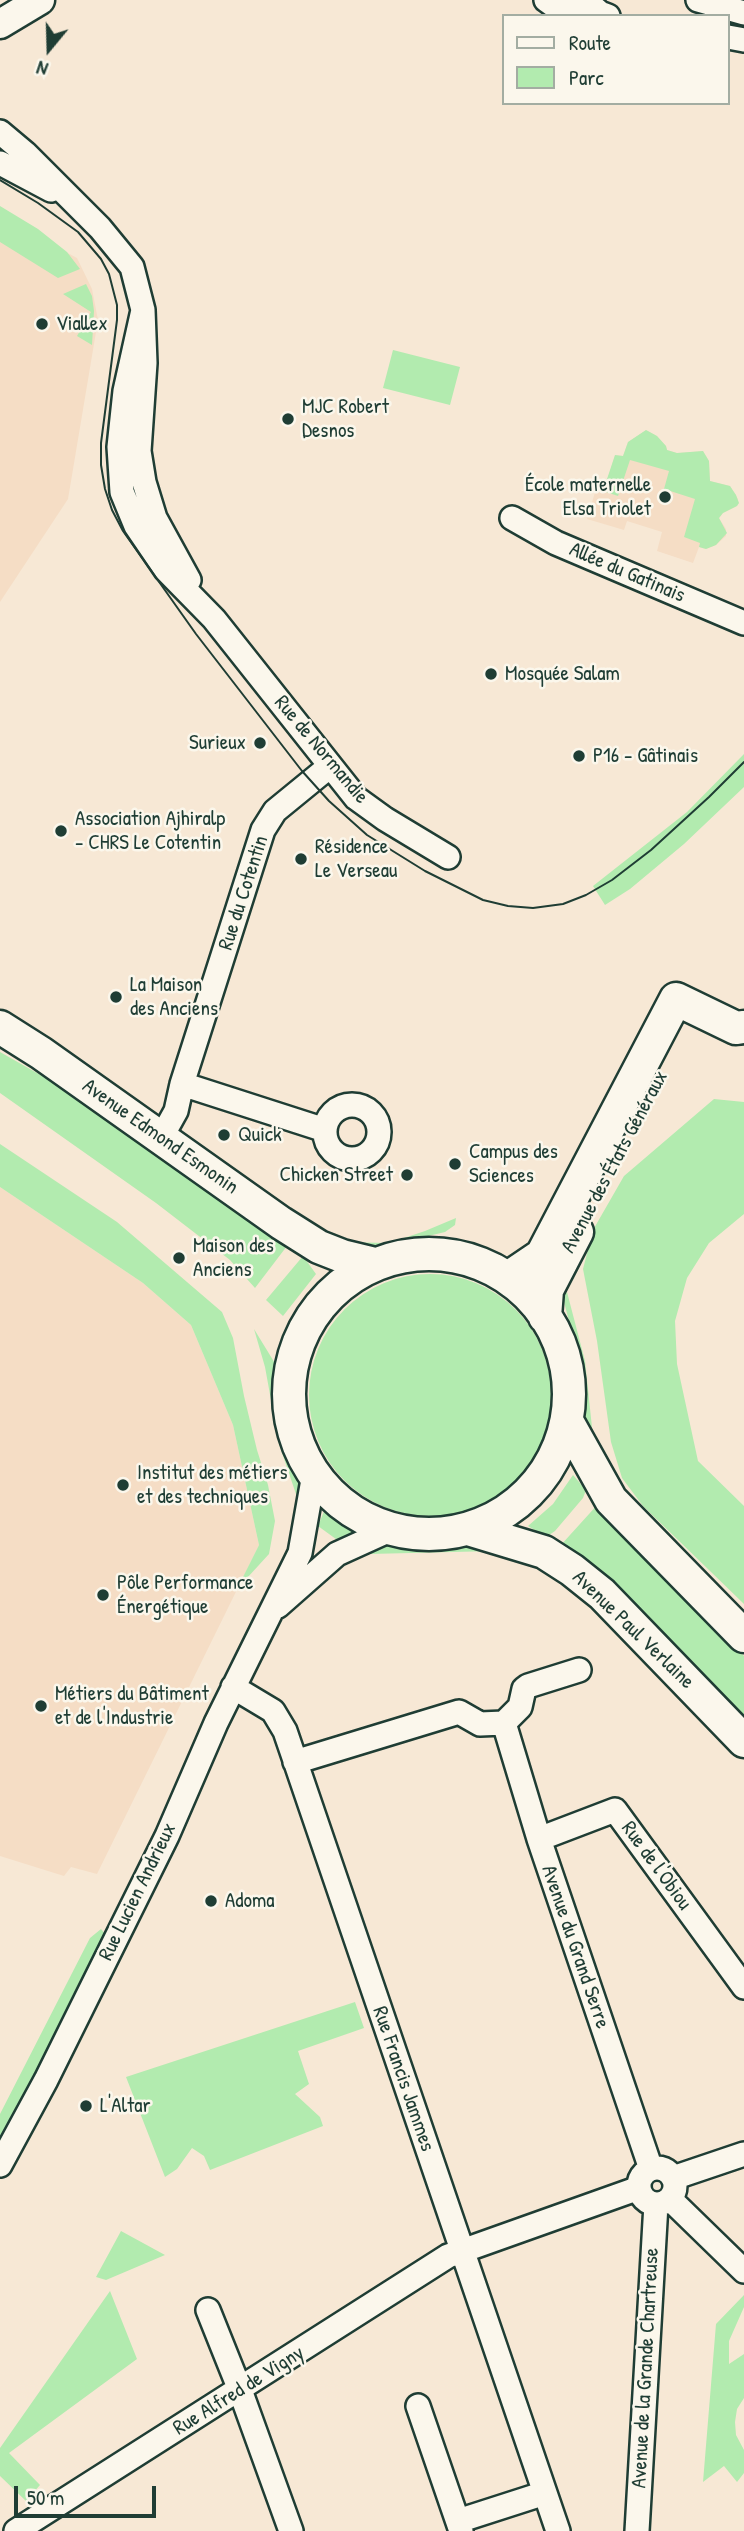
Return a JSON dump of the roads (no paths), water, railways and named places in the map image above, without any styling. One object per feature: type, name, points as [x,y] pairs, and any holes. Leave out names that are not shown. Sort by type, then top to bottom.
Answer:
[{"type":"main road","points":[[686,1005],[741,1029]]},
{"type":"main road","name":"Avenue des États Généraux","points":[[508,1278],[542,1255],[686,1005]]},
{"type":"main road","name":"Avenue des États Généraux","points":[[545,1317],[547,1290],[686,1005]]},
{"type":"main road","name":"Avenue Edmond Esmonin","points":[[0,1027],[41,1052],[281,1223],[319,1247],[375,1264]]},
{"type":"main road","points":[[319,1247],[331,1280],[331,1293]]},
{"type":"main road","points":[[433,1253],[472,1261],[508,1278],[529,1295],[545,1317],[559,1340],[567,1367],[570,1394],[567,1421],[560,1445],[533,1489],[514,1506],[492,1520],[468,1529],[430,1534],[392,1529],[367,1520],[344,1506],[327,1491],[314,1474],[294,1434],[288,1390],[293,1358],[304,1328],[331,1293],[352,1276],[375,1264],[404,1255],[433,1253]]},
{"type":"main road","points":[[567,1421],[611,1500],[744,1636]]},
{"type":"main road","name":"Avenue Paul Verlaine","points":[[468,1529],[544,1552],[572,1570],[602,1594],[744,1741]]},
{"type":"street","points":[[2,15],[40,0]]},
{"type":"street","points":[[546,0],[557,8],[564,9],[572,8],[584,0],[603,14]]},
{"type":"street","points":[[698,0],[744,13]]},
{"type":"street","name":"Rue de Normandie","points":[[0,132],[25,153],[100,228],[132,267],[143,310],[125,391],[119,447],[122,492],[136,526],[166,569],[214,619],[356,798],[384,819],[449,856]]},
{"type":"street","name":"Rue de Normandie","points":[[0,163],[69,199]]},
{"type":"street","name":"Allée du Gatinais","points":[[512,518],[556,543],[744,623]]},
{"type":"street","name":"Rue du Cotentin","points":[[161,1138],[176,1111],[263,830],[275,811],[330,766]]},
{"type":"street","points":[[183,1084],[325,1130]]},
{"type":"street","name":"Rue Lucien Andrieux","points":[[0,2165],[46,2080],[167,1836],[233,1687],[300,1553],[314,1474]]},
{"type":"street","name":"Rue Lucien Andrieux","points":[[268,1616],[337,1554],[392,1529]]},
{"type":"street","points":[[295,1762],[459,1712],[480,1724],[504,1723],[520,1707],[524,1689],[528,1686],[579,1670]]},
{"type":"street","name":"Rue Francis Jammes","points":[[233,1687],[273,1711],[285,1731],[558,2531]]},
{"type":"street","name":"Avenue du Grand Serre","points":[[504,1723],[539,1839],[651,2169]]},
{"type":"street","name":"Rue de l'Obiou","points":[[539,1839],[615,1810],[744,1987]]},
{"type":"street","points":[[744,2154],[666,2194],[645,2199],[639,2188],[641,2176],[651,2169],[666,2171],[666,2194],[744,2272]]},
{"type":"street","name":"Rue Alfred de Vigny","points":[[16,2531],[448,2256],[639,2188]]},
{"type":"street","name":"Avenue de la Grande Chartreuse","points":[[637,2531],[666,2194]]},
{"type":"street","points":[[208,2311],[291,2531]]},
{"type":"street","points":[[418,2406],[459,2526],[545,2493]]},
{"type":"tram line","points":[[0,180],[78,232],[101,259],[109,274],[117,305],[117,320],[101,443],[101,465],[105,489],[123,531],[196,634],[302,771],[329,801],[367,835],[425,871],[483,900],[533,908],[563,904],[612,880],[651,850],[744,762]]},
{"type":"place","name":"Viallex","points":[[42,324]]},
{"type":"place","name":"MJC Robert Desnos","points":[[288,419]]},
{"type":"place","name":"École maternelle Elsa Triolet","points":[[665,497]]},
{"type":"place","name":"Mosquée Salam","points":[[491,674]]},
{"type":"place","name":"Surieux","points":[[260,743]]},
{"type":"place","name":"P16 - Gâtinais","points":[[579,756]]},
{"type":"place","name":"Association Ajhiralp - CHRS Le Cotentin","points":[[61,831]]},
{"type":"place","name":"Résidence Le Verseau","points":[[301,859]]},
{"type":"place","name":"La Maison des Anciens","points":[[116,997]]},
{"type":"place","name":"Quick","points":[[224,1135]]},
{"type":"place","name":"Campus des Sciences","points":[[455,1164]]},
{"type":"place","name":"Chicken Street","points":[[407,1175]]},
{"type":"place","name":"Maison des Anciens","points":[[179,1258]]},
{"type":"place","name":"Institut des métiers et des techniques","points":[[123,1485]]},
{"type":"place","name":"Pôle Performance Énergétique","points":[[103,1595]]},
{"type":"place","name":"Métiers du Bâtiment et de l'Industrie","points":[[41,1706]]},
{"type":"place","name":"Adoma","points":[[211,1901]]},
{"type":"place","name":"L'Altar","points":[[86,2106]]}]
